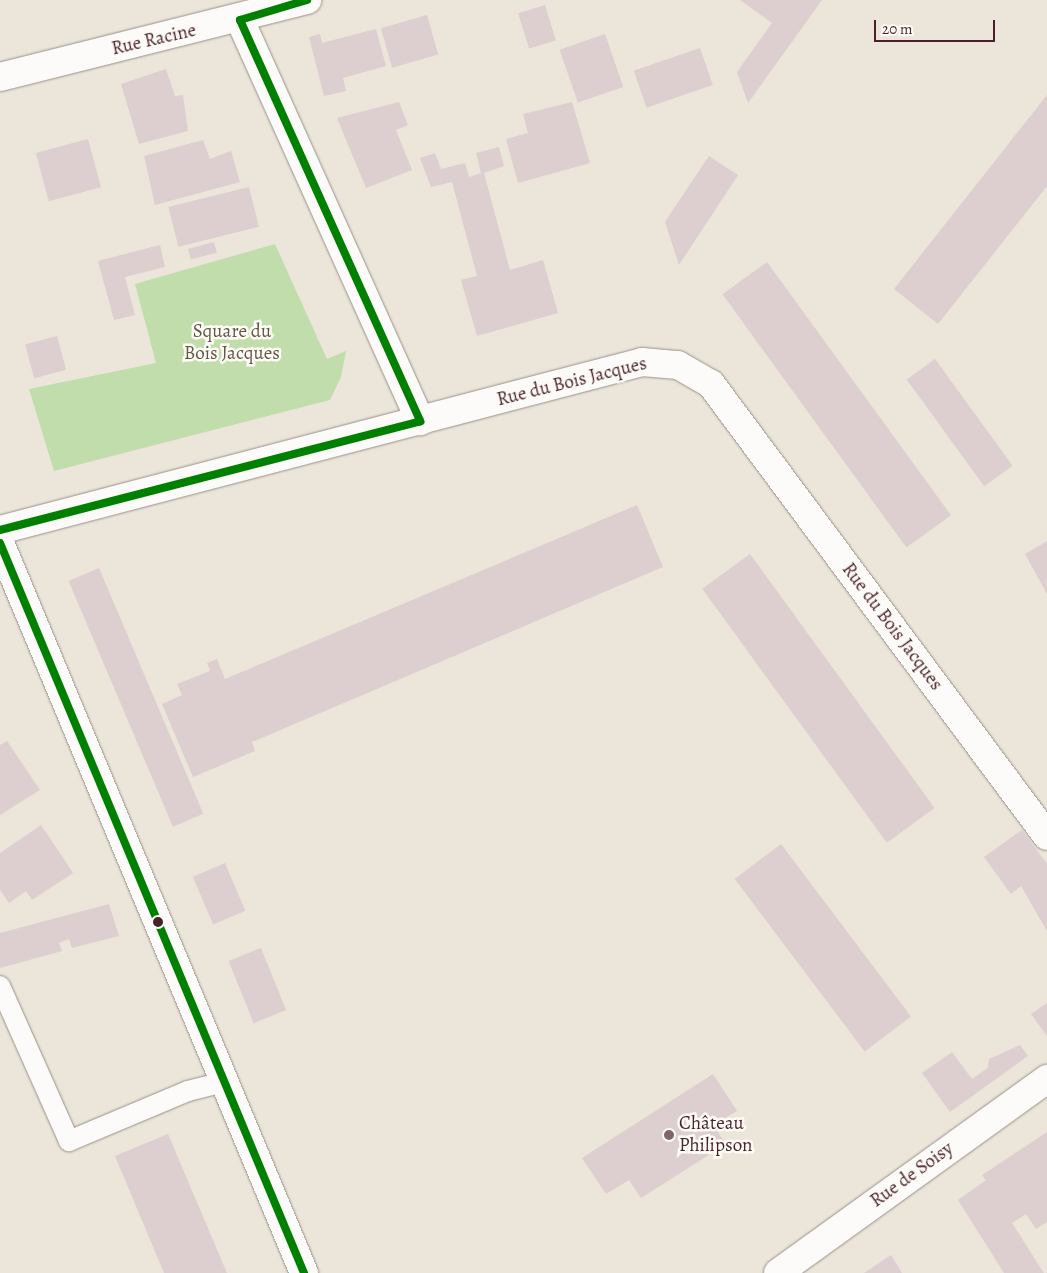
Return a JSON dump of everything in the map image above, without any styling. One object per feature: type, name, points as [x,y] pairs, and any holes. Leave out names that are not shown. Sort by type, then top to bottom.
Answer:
[{"type":"street","name":"Rue Racine","points":[[0,77],[240,20],[307,0]]},
{"type":"street","points":[[240,20],[420,421]]},
{"type":"street","name":"Rue du Bois Jacques","points":[[0,530],[642,362],[678,365],[711,384],[1047,836]]},
{"type":"street","points":[[0,543],[304,1273]]},
{"type":"street","name":"Rue de Soisy","points":[[778,1273],[1047,1079]]},
{"type":"lane","points":[[0,986],[69,1141],[188,1091],[224,1082]]},
{"type":"green space","name":"Square du Bois Jacques","points":[[275,244],[327,359],[346,351],[341,377],[330,400],[54,471],[29,389],[156,363],[135,284]]},
{"type":"building","points":[[740,0],[822,0],[748,103],[737,72],[772,23]]},
{"type":"building","points":[[545,5],[556,40],[529,49],[518,13]]},
{"type":"building","points":[[427,15],[438,54],[392,68],[381,28]]},
{"type":"building","points":[[376,29],[386,66],[343,78],[346,91],[324,96],[309,37],[320,34],[322,43]]},
{"type":"building","points":[[605,34],[623,87],[578,103],[560,50]]},
{"type":"building","points":[[700,48],[713,85],[647,108],[634,71]]},
{"type":"building","points":[[166,69],[175,96],[183,95],[188,131],[139,144],[121,84]]},
{"type":"building","points":[[1047,95],[1047,186],[938,324],[894,289]]},
{"type":"building","points":[[399,102],[408,125],[396,130],[412,170],[366,188],[337,118]]},
{"type":"building","points":[[572,102],[590,163],[518,183],[506,139],[528,133],[523,114]]},
{"type":"building","points":[[88,139],[101,187],[49,201],[36,153]]},
{"type":"building","points":[[203,140],[210,159],[231,151],[240,182],[155,205],[144,156]]},
{"type":"building","points":[[499,147],[504,166],[484,173],[510,270],[543,260],[558,313],[477,336],[461,280],[477,276],[452,182],[431,187],[420,158],[435,153],[441,169],[465,163],[469,177],[481,173],[476,153]]},
{"type":"building","points":[[709,156],[738,175],[679,265],[665,222]]},
{"type":"building","points":[[249,187],[259,227],[178,247],[168,207]]},
{"type":"building","points":[[214,242],[217,253],[191,260],[188,249]]},
{"type":"building","points":[[160,245],[165,267],[125,277],[135,315],[114,320],[98,261]]},
{"type":"building","points":[[767,262],[951,515],[906,548],[723,294]]},
{"type":"building","points":[[57,336],[66,370],[34,378],[25,345]]},
{"type":"building","points":[[935,359],[1013,466],[984,486],[907,380]]},
{"type":"building","points":[[637,505],[663,567],[252,742],[255,751],[193,777],[162,704],[182,695],[177,684],[210,671],[207,663],[217,659],[225,679]]},
{"type":"building","points":[[1047,541],[1047,594],[1025,554]]},
{"type":"building","points":[[750,554],[935,808],[887,843],[702,589]]},
{"type":"building","points":[[99,568],[203,814],[173,827],[69,581]]},
{"type":"building","points":[[7,741],[40,790],[0,815],[0,745]]},
{"type":"building","points":[[41,825],[73,873],[32,900],[26,891],[9,903],[0,890],[0,853]]},
{"type":"building","points":[[1022,830],[1047,864],[1047,931],[1021,886],[1011,894],[984,857]]},
{"type":"building","points":[[781,844],[911,1017],[865,1051],[735,879]]},
{"type":"building","points":[[225,863],[245,911],[213,925],[193,877]]},
{"type":"building","points":[[109,904],[119,936],[72,948],[69,939],[59,943],[62,951],[0,968],[0,933]]},
{"type":"building","points":[[261,948],[286,1010],[254,1023],[229,961]]},
{"type":"building","points":[[1047,1003],[1047,1036],[1031,1014]]},
{"type":"building","points":[[1020,1045],[1028,1056],[950,1112],[922,1073],[952,1052],[972,1079],[988,1068],[989,1059]]},
{"type":"building","name":"Château Philipson","points":[[713,1074],[737,1111],[713,1125],[726,1144],[641,1198],[629,1180],[606,1194],[582,1158]]},
{"type":"building","points":[[1047,1132],[1047,1222],[1036,1229],[1026,1214],[1012,1223],[1044,1273],[1004,1273],[958,1200],[986,1180],[982,1175]]},
{"type":"building","points":[[168,1134],[227,1273],[164,1273],[115,1156]]},
{"type":"building","points":[[891,1255],[902,1273],[864,1273]]},
{"type":"transit line","points":[[240,20],[307,0]]},
{"type":"transit line","points":[[240,20],[420,421]]},
{"type":"transit line","points":[[0,530],[420,421]]},
{"type":"transit line","points":[[0,543],[304,1273]]},
{"type":"place","name":"Château Philipson","points":[[669,1135]]}]
